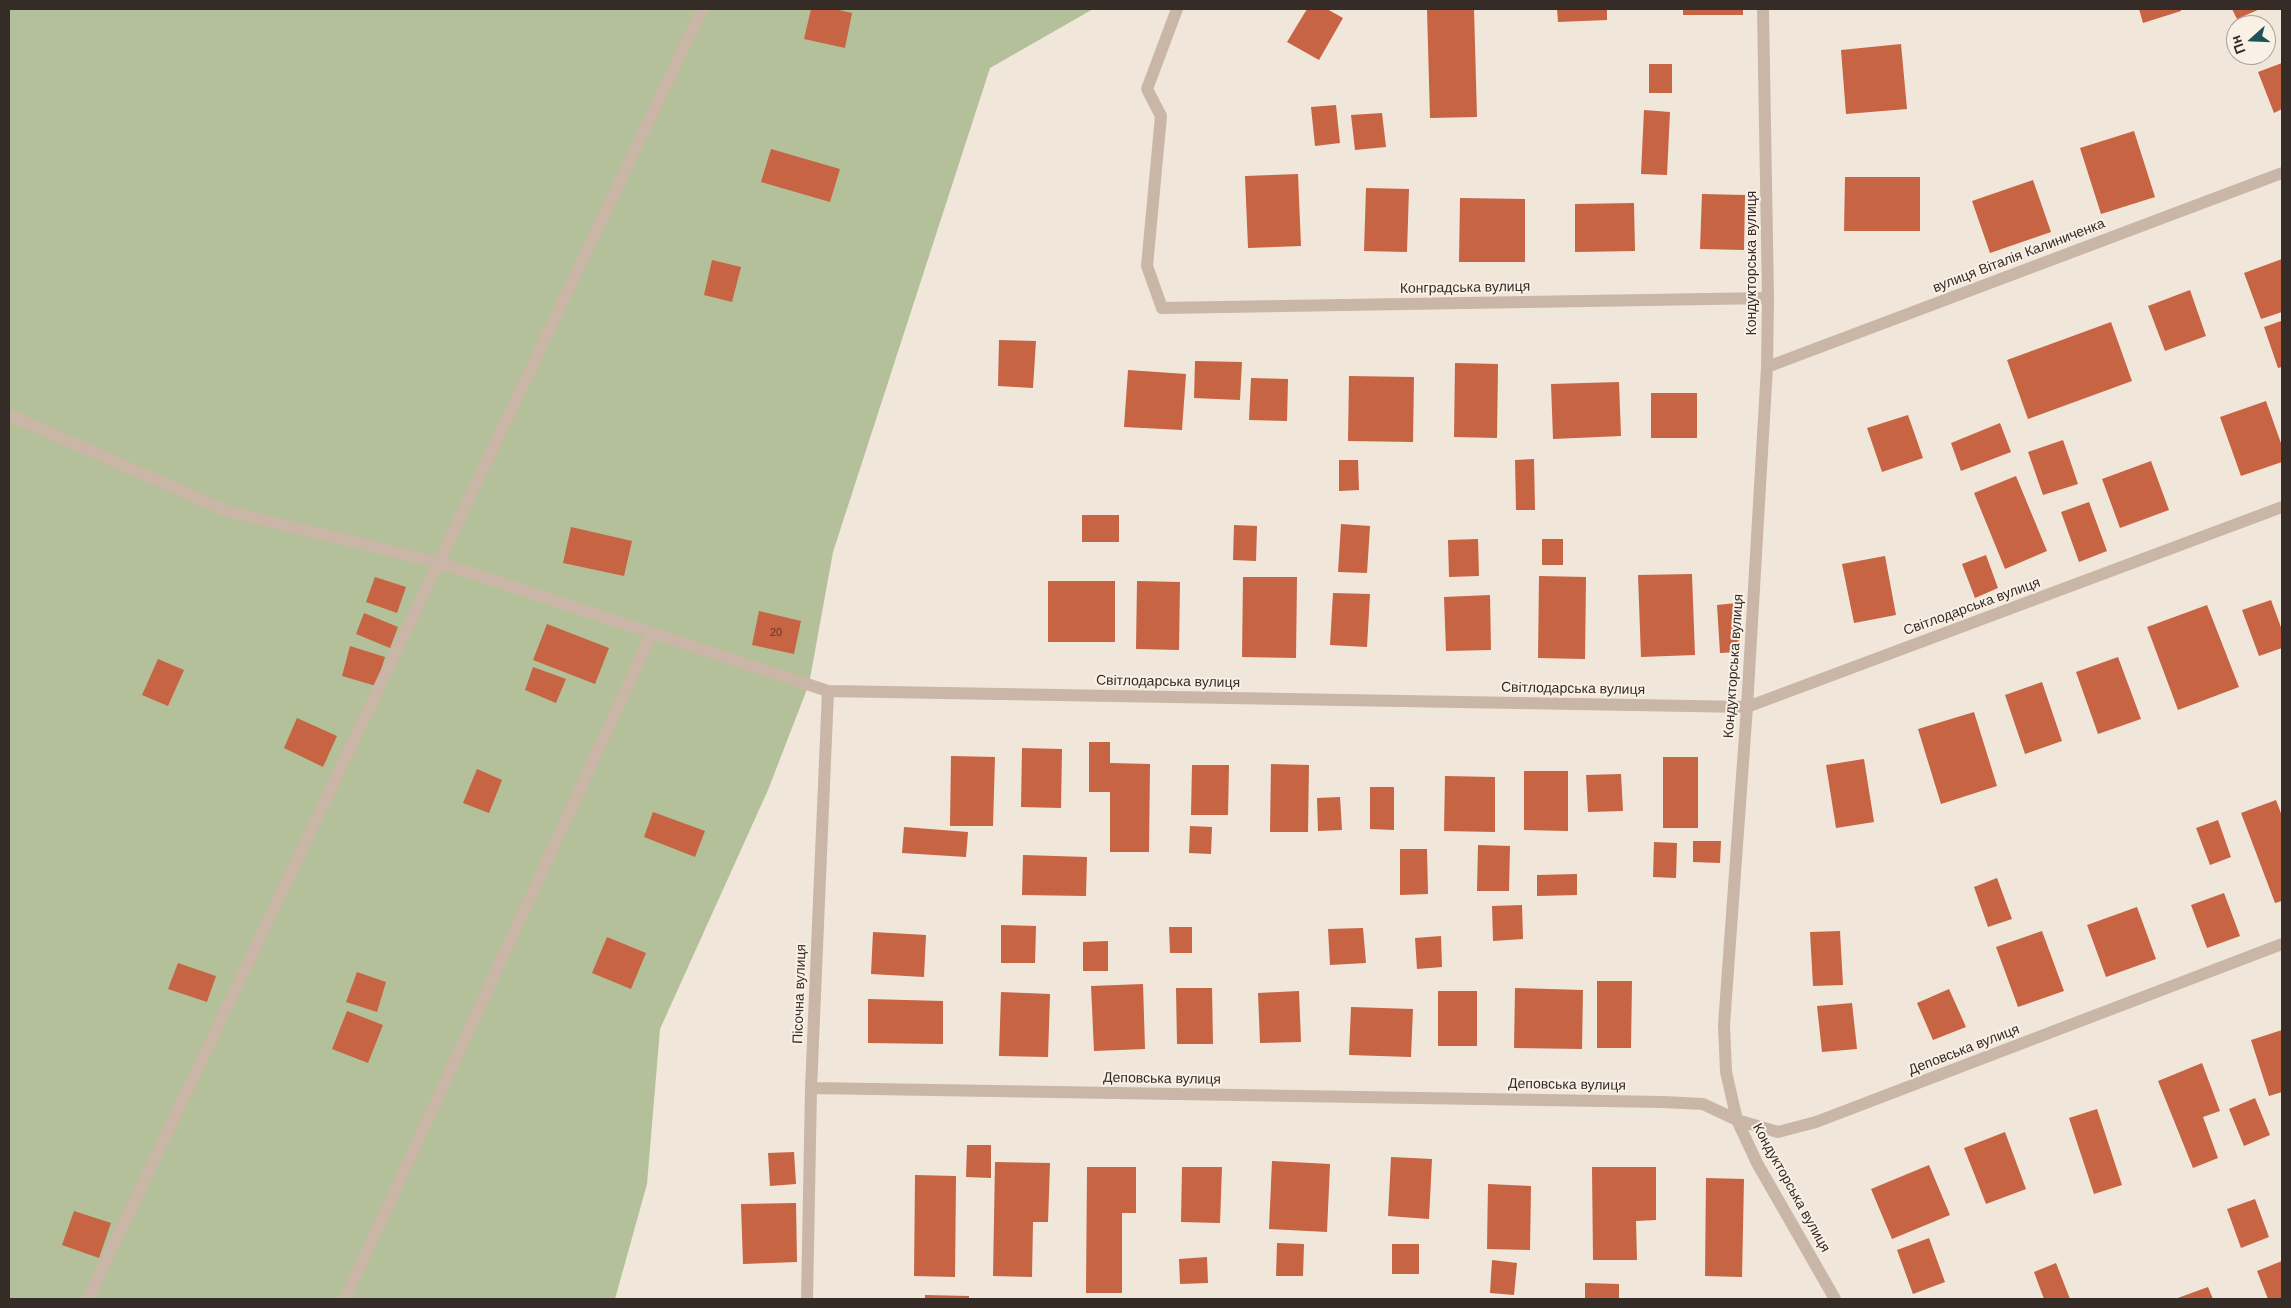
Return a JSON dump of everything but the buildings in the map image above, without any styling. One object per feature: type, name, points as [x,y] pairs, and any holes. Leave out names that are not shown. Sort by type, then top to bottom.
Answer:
[{"type":"street","points":[[88,1299],[440,563],[702,9]]},
{"type":"street","name":"Конградська вулиця","points":[[1177,9],[1147,89],[1160,116],[1147,266],[1162,308],[1768,298]]},
{"type":"street","name":"Кондукторська вулиця","points":[[1763,9],[1768,298],[1767,367],[1747,707],[1724,1025],[1726,1072],[1737,1120],[1757,1163],[1835,1299]]},
{"type":"street","name":"вулиця Віталія Калиниченка","points":[[1767,367],[2282,173]]},
{"type":"street","name":"Світлодарська вулиця","points":[[9,415],[228,511],[440,563],[828,691],[1747,707],[2282,507]]},
{"type":"street","points":[[345,1299],[652,633]]},
{"type":"street","name":"Пісочна вулиця","points":[[807,1299],[811,1088],[828,691]]},
{"type":"street","name":"Деповська вулиця","points":[[811,1088],[1663,1102],[1703,1104],[1737,1120],[1778,1132],[1816,1122],[2282,944]]},
{"type":"green space","points":[[9,9],[1093,9],[990,68],[833,552],[809,684],[768,790],[660,1029],[647,1184],[615,1299],[9,1299]]}]
